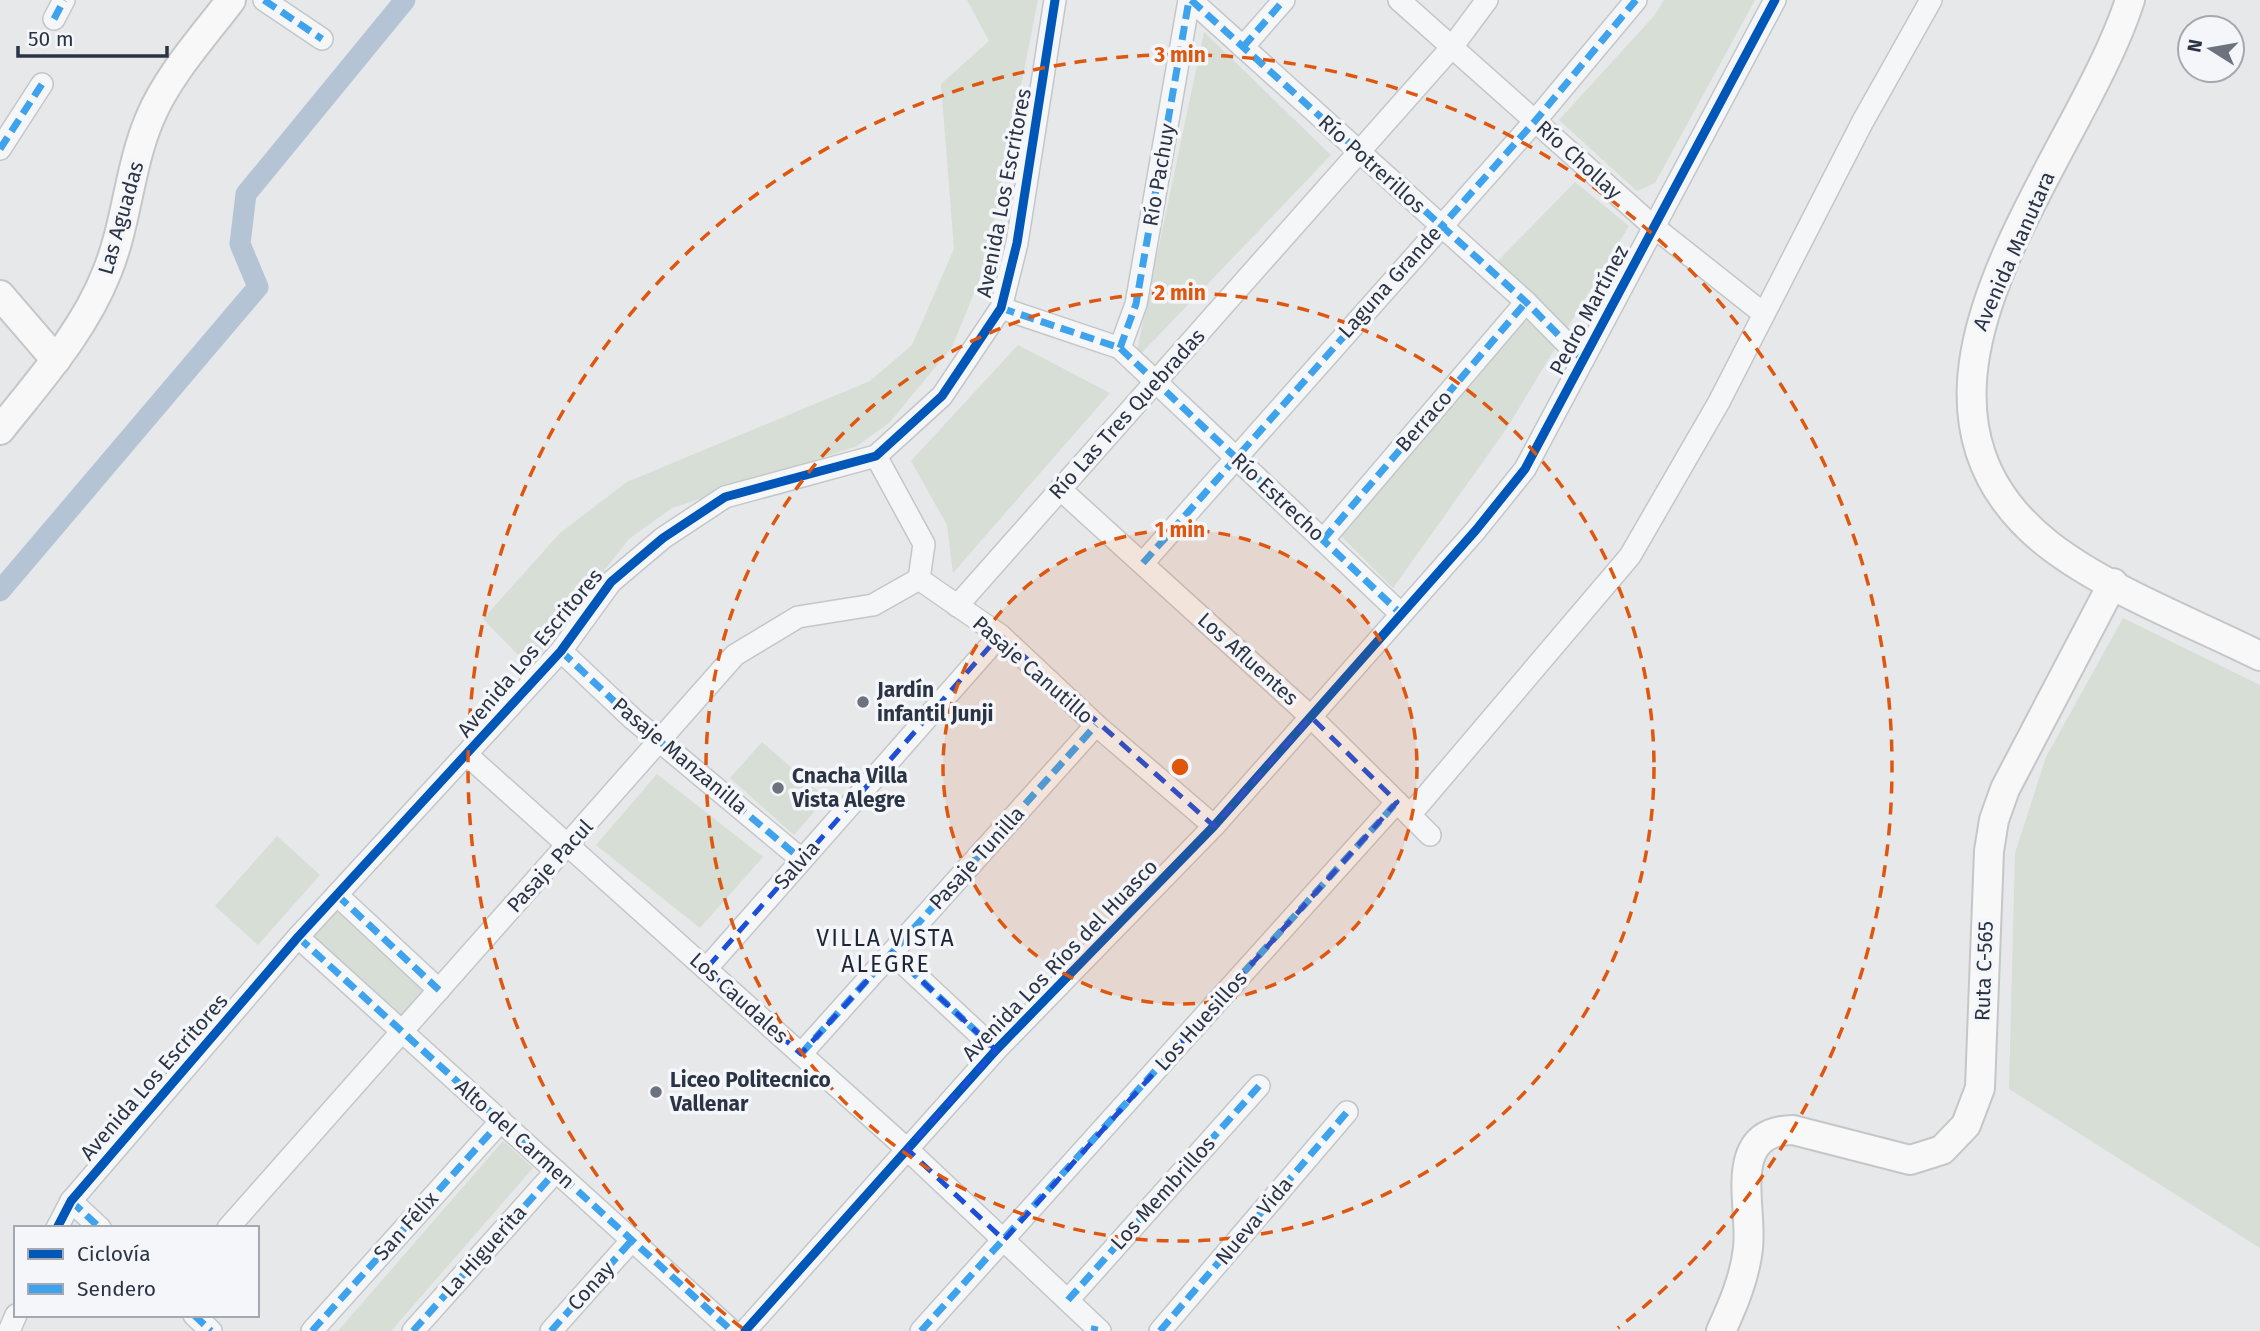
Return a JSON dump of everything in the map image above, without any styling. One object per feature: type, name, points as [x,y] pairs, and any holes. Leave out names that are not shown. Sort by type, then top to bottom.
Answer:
[{"type":"main road","name":"Las Aguadas","points":[[0,430],[56,360],[92,304],[108,271],[149,119],[168,84],[231,0]]},
{"type":"main road","name":"Avenida Manutara","points":[[2112,583],[2051,547],[2023,523],[2008,504],[1985,463],[1978,440],[1970,386],[1973,356],[1986,306],[2021,223],[2099,70],[2130,0]]},
{"type":"main road","points":[[0,295],[56,360]]},
{"type":"main road","points":[[2112,583],[2260,656]]},
{"type":"main road","name":"Ruta C-565","points":[[1721,1331],[1735,1301],[1748,1248],[1747,1168],[1752,1152],[1762,1139],[1774,1130],[1793,1130],[1910,1160],[1942,1150],[1966,1125],[1980,1088],[1989,851],[1994,820],[2028,743],[2112,583]]},
{"type":"street","points":[[264,0],[322,39]]},
{"type":"street","name":"Avenida Los Escritores","points":[[58,1226],[71,1201],[298,937],[561,651],[611,582],[663,538],[725,497],[876,456],[942,396],[1001,308],[1017,243],[1055,0]]},
{"type":"street","name":"Río Potrerillos","points":[[1190,0],[1526,302],[1581,359]]},
{"type":"street","name":"Río Pachuy","points":[[1120,348],[1136,304],[1190,0]]},
{"type":"street","points":[[1243,47],[1284,0]]},
{"type":"street","name":"Río Chollay","points":[[1399,0],[1654,227],[1764,314]]},
{"type":"street","name":"Río Las Tres Quebradas","points":[[957,606],[1452,47],[1487,0]]},
{"type":"street","name":"Laguna Grande","points":[[1143,563],[1235,456],[1535,121],[1636,0]]},
{"type":"street","name":"Pedro Martínez","points":[[1400,613],[1476,530],[1525,470],[1581,359],[1775,0]]},
{"type":"street","name":"Los Huesillos","points":[[921,1331],[1404,808],[1630,556],[1719,402],[1863,121],[1931,0]]},
{"type":"street","points":[[0,149],[42,84]]},
{"type":"street","name":"Berraco","points":[[1323,540],[1526,302]]},
{"type":"street","points":[[1001,308],[1120,348],[1154,383]]},
{"type":"street","name":"Río Estrecho","points":[[1154,383],[1400,613]]},
{"type":"street","points":[[876,456],[924,544],[919,579]]},
{"type":"street","name":"Los Afluentes","points":[[1060,489],[1311,717],[1430,835]]},
{"type":"street","name":"Pasaje Canutillo","points":[[919,579],[1000,635],[1096,725],[1214,826]]},
{"type":"street","name":"Pasaje Pacul","points":[[230,1226],[569,846],[735,655],[798,617],[873,605],[919,579]]},
{"type":"street","name":"Avenida Los Ríos del Huasco","points":[[745,1331],[996,1050],[1214,826],[1400,613]]},
{"type":"street","name":"Salvia","points":[[706,969],[1000,635]]},
{"type":"street","name":"Pasaje Manzanilla","points":[[561,651],[659,741],[802,859]]},
{"type":"street","name":"Pasaje Tunilla","points":[[801,1054],[1096,725]]},
{"type":"street","name":"Los Caudales","points":[[467,755],[907,1149],[1096,1329]]},
{"type":"street","points":[[337,895],[439,990]]},
{"type":"street","name":"Alto del Carmen","points":[[298,937],[732,1331]]},
{"type":"street","points":[[892,953],[996,1050]]},
{"type":"street","name":"Los Membrillos","points":[[1068,1300],[1259,1086]]},
{"type":"street","name":"Nueva Vida","points":[[1160,1331],[1347,1112]]},
{"type":"street","name":"San Félix","points":[[312,1331],[501,1121]]},
{"type":"street","name":"La Higuerita","points":[[413,1331],[556,1171]]},
{"type":"street","points":[[71,1201],[98,1226]]},
{"type":"street","name":"Conay","points":[[551,1331],[632,1240]]},
{"type":"street","points":[[196,1317],[211,1331]]},
{"type":"highlighted area","points":[[1000,635],[1214,826],[1311,717],[1397,802],[1004,1240],[907,1149],[996,1050],[892,953],[801,1054],[706,969]]},
{"type":"shaded area","points":[[967,0],[1038,0],[985,266],[952,347],[889,423],[857,446],[672,508],[629,539],[529,666],[483,619],[560,533],[627,482],[870,381],[912,345],[954,249],[941,84],[989,41]]},
{"type":"shaded area","points":[[1664,0],[1755,0],[1655,183],[1637,191],[1559,120],[1654,16]]},
{"type":"shaded area","points":[[1204,32],[1331,155],[1135,360]]},
{"type":"shaded area","points":[[1575,182],[1629,226],[1507,428],[1393,588],[1340,535],[1537,304],[1496,263]]},
{"type":"shaded area","points":[[1018,345],[1110,393],[953,573],[947,525],[911,461]]},
{"type":"shaded area","points":[[2123,618],[2260,685],[2260,1248],[2009,1089],[2015,853],[2046,757]]},
{"type":"shaded area","name":"Cnacha Villa Vista Alegre","points":[[762,742],[826,798],[794,835],[730,778]]},
{"type":"shaded area","points":[[657,774],[763,857],[700,928],[596,845]]},
{"type":"shaded area","points":[[277,836],[320,875],[258,945],[215,906]]},
{"type":"shaded area","points":[[337,897],[437,990],[402,1030],[300,937]]},
{"type":"shaded area","points":[[503,1141],[533,1168],[391,1331],[338,1331]]},
{"type":"waterway","points":[[0,591],[258,287],[240,244],[246,194],[405,0]]},
{"type":"marked path","points":[[54,19],[64,0]]},
{"type":"marked path","points":[[264,0],[322,39]]},
{"type":"marked path","points":[[1120,348],[1136,304],[1189,0]]},
{"type":"marked path","points":[[1191,0],[1526,302],[1582,359]]},
{"type":"marked path","points":[[1243,47],[1284,0]]},
{"type":"marked path","points":[[1143,563],[1535,121],[1636,0]]},
{"type":"marked path","points":[[0,149],[42,84]]},
{"type":"marked path","points":[[1323,540],[1526,302]]},
{"type":"marked path","points":[[1001,308],[1120,348],[1400,613]]},
{"type":"marked path","points":[[561,651],[633,719],[801,859]]},
{"type":"marked path","points":[[801,1054],[1096,725]]},
{"type":"marked path","points":[[921,1331],[1397,802]]},
{"type":"marked path","points":[[337,895],[439,990]]},
{"type":"marked path","points":[[298,937],[732,1331]]},
{"type":"marked path","points":[[892,953],[996,1050]]},
{"type":"marked path","points":[[1068,1300],[1259,1086]]},
{"type":"marked path","points":[[1160,1331],[1347,1112]]},
{"type":"marked path","points":[[312,1331],[501,1121]]},
{"type":"marked path","points":[[413,1331],[556,1171]]},
{"type":"marked path","points":[[71,1201],[98,1226]]},
{"type":"marked path","points":[[551,1331],[632,1240]]},
{"type":"marked path","points":[[196,1317],[211,1331]]},
{"type":"marked path","points":[[1094,1331],[1095,1326]]},
{"type":"cycle path","points":[[58,1226],[71,1201],[298,937],[561,651],[611,582],[663,538],[725,497],[876,456],[942,396],[1001,308],[1017,243],[1055,0]]},
{"type":"cycle path","points":[[745,1331],[996,1050],[1214,826],[1476,530],[1525,469],[1775,0]]},
{"type":"place","name":"Jardín infantil Junji","points":[[863,702]]},
{"type":"place","name":"Cnacha Villa Vista Alegre","points":[[778,788]]},
{"type":"place","name":"Liceo Politecnico Vallenar","points":[[656,1092]]},
{"type":"district","name":"VILLA VISTA ALEGRE","points":[[886,951]]}]
